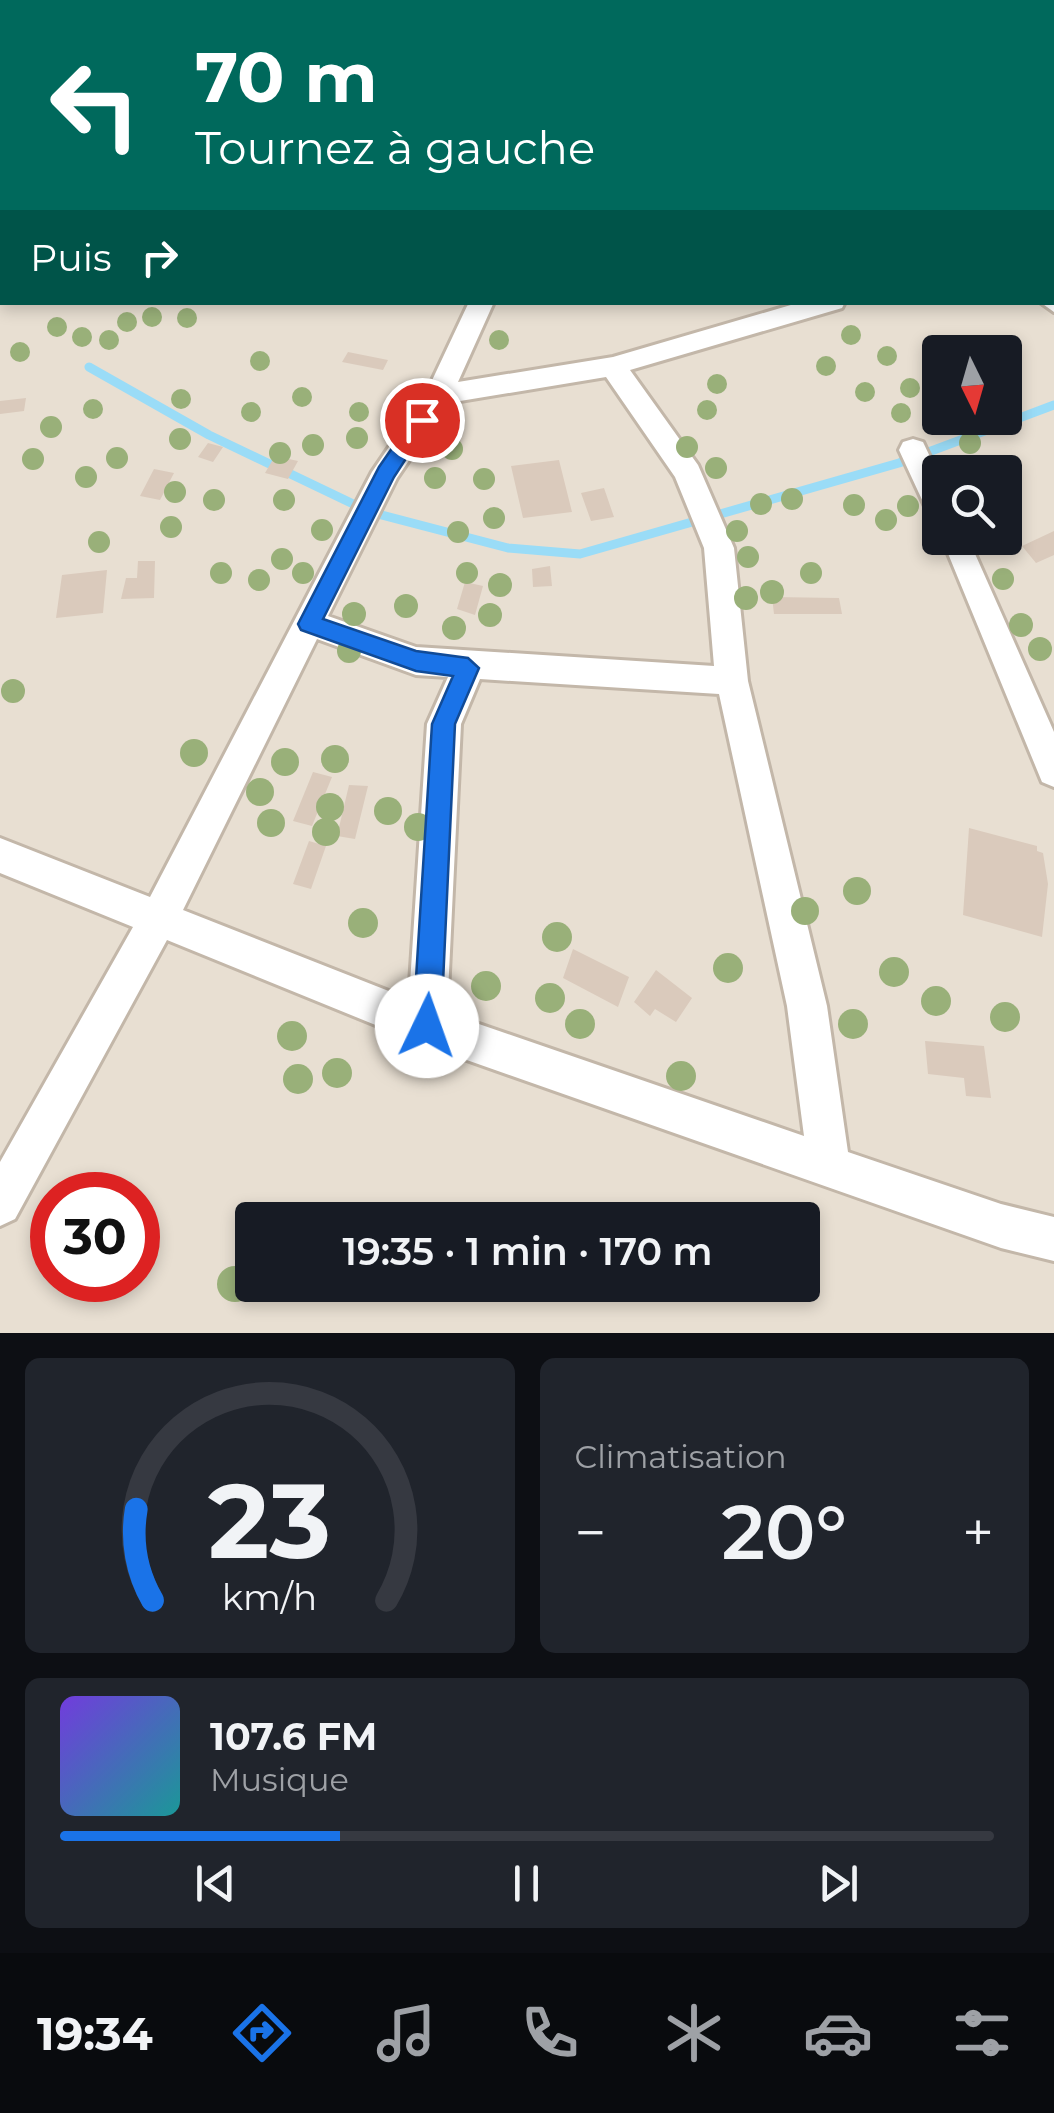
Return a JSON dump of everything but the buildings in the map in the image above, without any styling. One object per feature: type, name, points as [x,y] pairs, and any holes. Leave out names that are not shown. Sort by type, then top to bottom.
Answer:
[{"type":"street","points":[[0,1204],[158,918],[386,472],[439,395],[481,305]]},
{"type":"street","points":[[439,395],[613,366],[822,305]]},
{"type":"street","points":[[613,366],[688,473],[719,548],[732,681],[807,1006],[829,1165]]},
{"type":"street","points":[[913,450],[922,470]]},
{"type":"street","points":[[960,555],[1054,772]]},
{"type":"street","points":[[309,624],[416,661],[468,668],[732,681]]},
{"type":"street","points":[[427,1026],[444,724],[468,668]]},
{"type":"street","points":[[0,856],[427,1026],[1001,1226],[1054,1239]]},
{"type":"shaded area","points":[[0,305],[1054,305],[1054,1333],[0,1333]]},
{"type":"waterway","points":[[89,367],[209,435],[370,512],[508,548],[580,554],[899,463],[1054,405]]},
{"type":"route","points":[[422,420],[386,472],[309,624],[416,661],[468,668],[444,724],[427,1026]]}]
